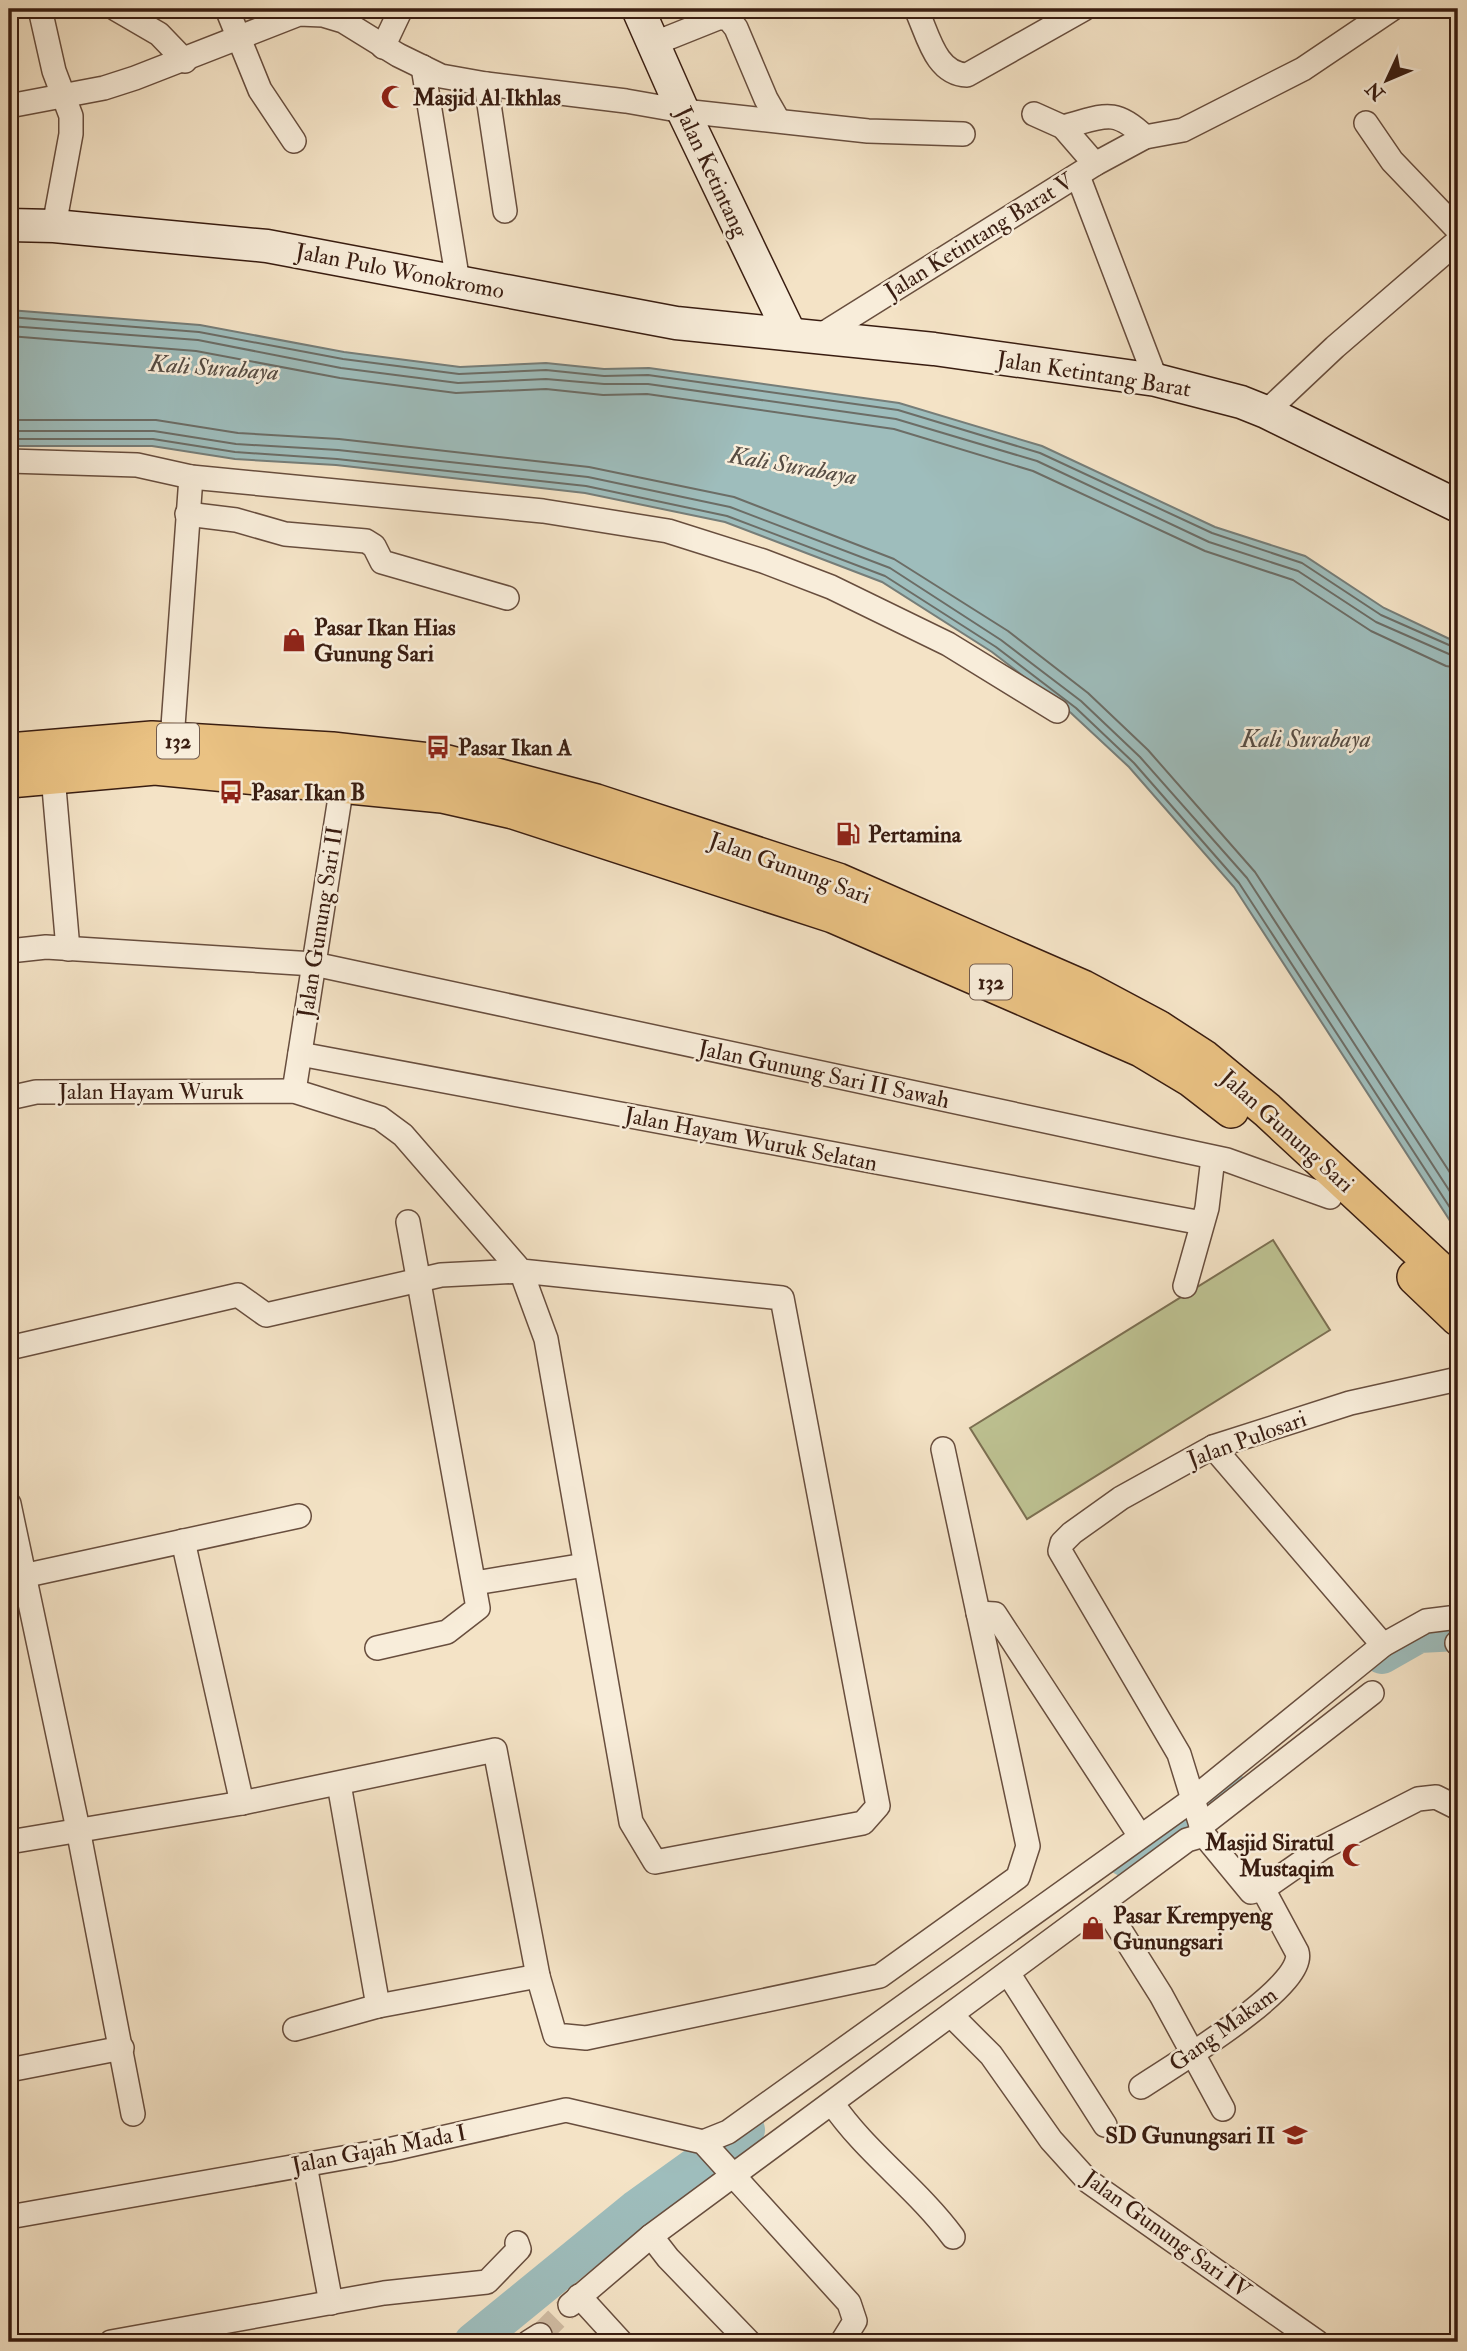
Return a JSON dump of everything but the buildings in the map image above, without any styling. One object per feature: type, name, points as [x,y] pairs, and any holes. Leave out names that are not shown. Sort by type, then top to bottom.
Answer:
[{"type":"main road","name":"Jalan Ketintang","points":[[638,9],[683,111],[803,336]]},
{"type":"main road","name":"Jalan Pulo Wonokromo","points":[[9,225],[54,226],[267,246],[676,323],[803,336]]},
{"type":"main road","name":"Jalan Ketintang Barat","points":[[803,336],[934,349],[1156,380],[1241,402],[1458,506]]},
{"type":"main road","name":"Jalan Gunung Sari","points":[[9,751],[172,740],[344,769]]},
{"type":"main road","name":"Jalan Gunung Sari","points":[[9,780],[155,767],[344,769],[447,763],[596,802],[838,881],[1094,1010],[1204,1058],[1267,1110],[1458,1287]]},
{"type":"main road","name":"Jalan Gunung Sari","points":[[1094,1010],[1142,1049],[1191,1079],[1330,1196],[1458,1318]]},
{"type":"street","points":[[40,9],[54,71],[65,96],[71,134],[54,226]]},
{"type":"street","points":[[116,9],[159,34],[186,61]]},
{"type":"street","points":[[227,9],[260,90],[272,113],[294,141]]},
{"type":"street","points":[[383,47],[401,9]]},
{"type":"street","points":[[916,9],[943,68],[954,75],[967,75],[1054,16],[1084,9]]},
{"type":"street","name":"Jalan Ketintang Barat V","points":[[803,336],[1145,137],[1183,130],[1303,69],[1392,9]]},
{"type":"street","points":[[9,106],[104,88],[186,61],[239,36],[299,14],[323,12],[383,47],[442,76],[486,85],[683,111],[868,131],[963,134]]},
{"type":"street","points":[[653,44],[718,18],[728,18],[736,27],[766,99],[778,120]]},
{"type":"street","points":[[423,67],[458,282]]},
{"type":"street","points":[[486,85],[505,211]]},
{"type":"street","points":[[1034,114],[1063,127],[1086,170],[1156,380]]},
{"type":"street","points":[[1063,127],[1108,116],[1120,117],[1145,137]]},
{"type":"street","points":[[1367,123],[1392,161],[1458,230]]},
{"type":"street","points":[[1266,412],[1335,347],[1458,241]]},
{"type":"street","points":[[9,461],[137,465],[191,477],[543,510],[680,535],[831,587],[948,643],[1057,711]]},
{"type":"street","points":[[172,740],[191,477]]},
{"type":"street","points":[[187,514],[236,520],[285,534],[366,541],[374,546],[382,562],[507,598]]},
{"type":"street","name":"Jalan Gunung Sari II","points":[[294,1091],[344,769]]},
{"type":"street","points":[[53,776],[68,948]]},
{"type":"street","name":"Jalan Gunung Sari II Sawah","points":[[9,951],[68,948],[314,964],[1241,1163],[1330,1196]]},
{"type":"street","name":"Jalan Hayam Wuruk Selatan","points":[[300,1054],[1202,1223]]},
{"type":"street","name":"Jalan Hayam Wuruk","points":[[9,1098],[36,1092],[294,1091],[380,1118],[403,1135],[521,1271]]},
{"type":"street","points":[[1185,1286],[1202,1223],[1213,1158]]},
{"type":"street","points":[[377,1648],[447,1632],[478,1608],[408,1222]]},
{"type":"street","points":[[9,1348],[238,1294],[266,1315],[418,1279],[521,1271],[782,1298],[878,1807],[863,1824],[655,1862],[631,1822],[547,1339],[521,1271]]},
{"type":"street","name":"Jalan Pulosari","points":[[1198,1816],[1179,1754],[1060,1549],[1072,1533],[1121,1498],[1213,1447],[1350,1403],[1458,1379]]},
{"type":"street","points":[[1213,1447],[1383,1645]]},
{"type":"street","points":[[9,1842],[242,1803],[495,1751],[538,1976],[555,2035],[586,2038],[880,1976],[1018,1877],[1028,1846],[943,1449]]},
{"type":"street","points":[[9,1504],[17,1578],[78,1829],[133,2114]]},
{"type":"street","points":[[17,1578],[299,1516]]},
{"type":"street","points":[[183,1541],[242,1803]]},
{"type":"street","points":[[475,1583],[585,1565]]},
{"type":"street","points":[[978,1613],[995,1614],[1140,1836]]},
{"type":"street","points":[[842,2342],[855,2320],[849,2304],[706,2145],[728,2132],[1140,1836],[1198,1816],[1360,1687],[1383,1645],[1426,1621],[1458,1617]]},
{"type":"street","points":[[339,1784],[378,2006]]},
{"type":"street","points":[[1198,1816],[1257,1891],[1322,1848],[1418,1799],[1436,1797],[1458,1808]]},
{"type":"street","points":[[621,2342],[575,2301],[651,2235],[729,2173],[832,2102],[1187,1840],[1198,1816]]},
{"type":"street","name":"Gang Makam","points":[[1140,2087],[1193,2054],[1279,1990],[1298,1965],[1297,1952],[1257,1891]]},
{"type":"street","points":[[1103,1903],[1223,2109]]},
{"type":"street","points":[[1008,1973],[1105,2125]]},
{"type":"street","points":[[295,2029],[378,2006],[538,1976]]},
{"type":"street","name":"Jalan Gunung Sari IV","points":[[951,2015],[991,2054],[1051,2140],[1088,2181],[1317,2342]]},
{"type":"street","points":[[9,2070],[122,2048]]},
{"type":"street","points":[[832,2102],[863,2143],[937,2215],[953,2237]]},
{"type":"street","name":"Jalan Gajah Mada I","points":[[9,2217],[388,2150],[566,2110],[706,2145]]},
{"type":"street","points":[[305,2165],[331,2303]]},
{"type":"street","points":[[651,2235],[708,2301],[749,2342]]},
{"type":"street","points":[[111,2342],[153,2338],[384,2293],[487,2282],[519,2249],[517,2243]]},
{"type":"green space","points":[[1273,1240],[1330,1330],[1027,1519],[970,1428]]},
{"type":"water","name":"Kali Surabaya","points":[[9,310],[200,325],[344,352],[460,367],[546,363],[604,369],[649,368],[899,403],[1042,446],[1215,527],[1305,556],[1384,608],[1458,643],[1458,1233],[1234,887],[1129,767],[1071,713],[992,652],[882,582],[725,522],[585,493],[336,465],[235,459],[152,446],[9,446]]},
{"type":"waterway","points":[[1382,1655],[1419,1634],[1458,1632]]},
{"type":"waterway","points":[[1124,1857],[1142,1844],[1183,1823],[1226,1786]]},
{"type":"waterway","points":[[473,2342],[636,2209],[746,2130]]},
{"type":"tunnel","points":[[540,2335],[570,2305]]},
{"type":"place","name":"Masjid Al Ikhlas","points":[[393,97]]},
{"type":"place","name":"Pasar Ikan Hias Gunung Sari","points":[[294,640]]},
{"type":"place","name":"Pasar Ikan A","points":[[438,747]]},
{"type":"place","name":"Pasar Ikan B","points":[[231,792]]},
{"type":"place","name":"Pertamina","points":[[848,834]]},
{"type":"place","name":"Masjid Siratul Mustaqim","points":[[1354,1855]]},
{"type":"place","name":"Pasar Krempyeng Gunungsari","points":[[1093,1928]]},
{"type":"place","name":"SD Gunungsari II","points":[[1295,2135]]}]
